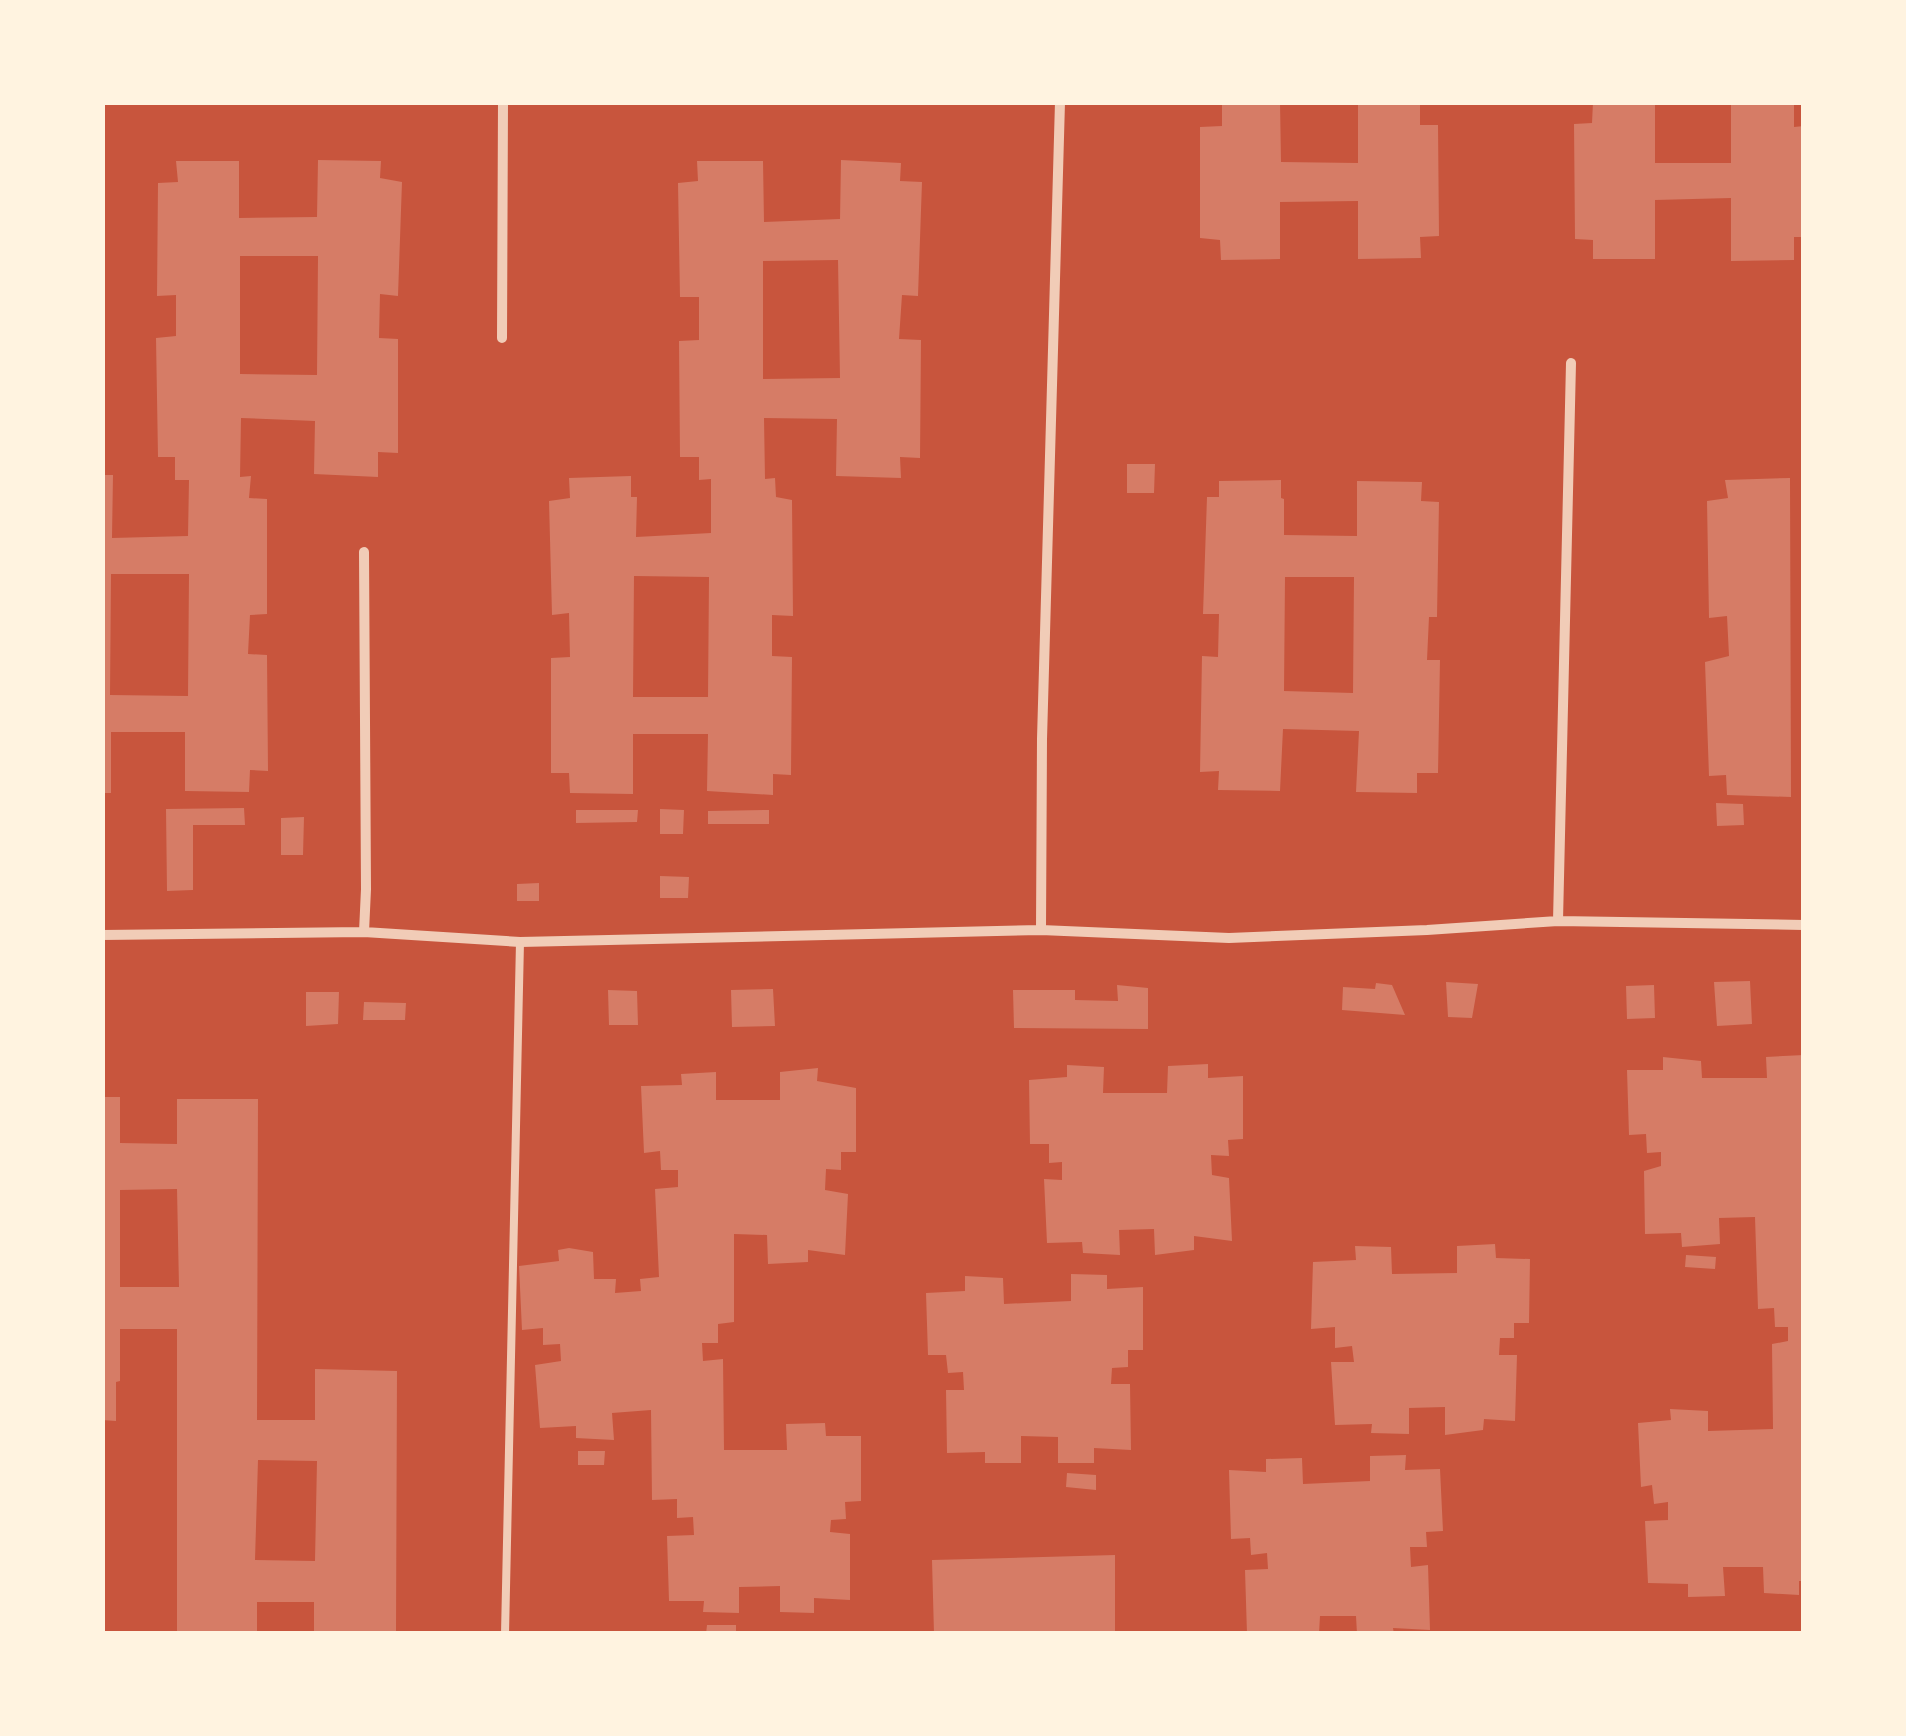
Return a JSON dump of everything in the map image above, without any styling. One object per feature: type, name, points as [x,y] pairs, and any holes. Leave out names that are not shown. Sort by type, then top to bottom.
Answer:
[{"type":"street","points":[[502,338],[503,102]]},
{"type":"street","points":[[1040,930],[1060,102]]},
{"type":"street","points":[[1558,922],[1571,363]]},
{"type":"street","points":[[364,552],[364,932]]},
{"type":"street","points":[[102,935],[364,932],[520,942],[1040,930],[1229,938],[1558,922],[1804,925]]},
{"type":"lane","points":[[505,1634],[520,942]]},
{"type":"building","points":[[1222,102],[1280,102],[1281,162],[1358,163],[1358,102],[1420,102],[1420,125],[1438,125],[1439,236],[1420,237],[1421,258],[1358,259],[1358,201],[1280,202],[1280,259],[1221,260],[1220,240],[1200,238],[1200,127],[1222,126]]},
{"type":"building","points":[[1593,102],[1655,102],[1655,163],[1731,163],[1731,102],[1794,102],[1794,127],[1804,126],[1804,237],[1794,237],[1794,260],[1731,261],[1731,198],[1655,200],[1655,259],[1593,259],[1593,240],[1575,239],[1574,124],[1592,123]]},
{"type":"building","points":[[318,160],[381,161],[380,178],[402,182],[398,296],[380,294],[379,338],[398,339],[398,453],[378,452],[378,477],[314,474],[315,421],[241,418],[240,477],[251,476],[249,498],[267,499],[267,614],[250,615],[248,654],[267,655],[268,771],[250,770],[249,792],[185,791],[185,732],[111,732],[111,793],[102,793],[102,475],[113,475],[112,538],[188,536],[189,480],[175,480],[175,457],[158,457],[156,338],[176,336],[176,295],[157,296],[158,183],[178,182],[176,161],[239,161],[239,218],[317,217]],"holes":[[[240,256],[318,256],[317,375],[240,374]],[[111,574],[189,574],[188,696],[110,695]]]},
{"type":"building","points":[[841,160],[901,163],[900,181],[922,182],[918,296],[902,295],[899,339],[921,340],[920,458],[900,457],[901,478],[836,476],[837,419],[764,418],[765,479],[775,478],[776,497],[792,500],[793,616],[772,615],[772,656],[792,657],[791,775],[773,774],[773,795],[707,791],[708,734],[633,734],[633,794],[570,793],[569,773],[551,773],[551,658],[570,657],[569,613],[552,615],[549,501],[570,498],[569,478],[631,476],[631,497],[637,497],[636,537],[711,533],[711,479],[699,480],[699,457],[680,457],[679,341],[699,340],[699,297],[680,297],[678,183],[698,181],[697,161],[763,161],[764,222],[840,219]],"holes":[[[838,260],[840,378],[763,379],[763,261]],[[634,576],[709,577],[708,697],[633,697]]]},
{"type":"building","points":[[1127,464],[1155,464],[1154,493],[1127,493]]},
{"type":"building","points":[[1790,478],[1791,797],[1727,795],[1726,775],[1709,776],[1705,662],[1729,656],[1727,616],[1709,618],[1707,501],[1728,498],[1725,480]]},
{"type":"building","points":[[1281,480],[1284,535],[1357,536],[1357,481],[1422,482],[1421,501],[1439,502],[1437,617],[1429,617],[1427,660],[1440,660],[1438,773],[1417,773],[1417,793],[1356,792],[1359,731],[1283,729],[1280,791],[1218,790],[1219,771],[1200,772],[1202,656],[1218,657],[1219,614],[1203,614],[1207,497],[1219,497],[1219,481]],"holes":[[[1285,577],[1354,577],[1353,693],[1284,691]]]},
{"type":"building","points":[[1716,803],[1743,804],[1744,825],[1717,826]]},
{"type":"building","points":[[244,808],[245,825],[193,825],[193,890],[167,891],[166,809]]},
{"type":"building","points":[[660,809],[684,810],[683,834],[660,834]]},
{"type":"building","points":[[576,810],[638,810],[637,822],[576,823]]},
{"type":"building","points":[[769,810],[769,824],[708,824],[708,811]]},
{"type":"building","points":[[304,817],[303,855],[281,855],[281,818]]},
{"type":"building","points":[[660,876],[689,877],[688,898],[660,898]]},
{"type":"building","points":[[539,883],[539,901],[517,901],[517,884]]},
{"type":"building","points":[[1750,981],[1752,1024],[1717,1026],[1714,982]]},
{"type":"building","points":[[1446,982],[1478,984],[1472,1018],[1448,1017]]},
{"type":"building","points":[[1376,983],[1392,985],[1405,1015],[1342,1010],[1343,987],[1375,989]]},
{"type":"building","points":[[1117,985],[1148,988],[1148,1029],[1014,1028],[1013,990],[1075,990],[1075,1000],[1118,1001]]},
{"type":"building","points":[[1654,985],[1655,1018],[1627,1019],[1626,986]]},
{"type":"building","points":[[773,989],[775,1026],[732,1027],[731,990]]},
{"type":"building","points":[[608,990],[637,991],[638,1025],[609,1025]]},
{"type":"building","points":[[306,992],[339,992],[338,1024],[306,1026]]},
{"type":"building","points":[[364,1002],[406,1003],[405,1020],[363,1020]]},
{"type":"building","points":[[1804,1055],[1804,1581],[1799,1581],[1799,1595],[1764,1593],[1763,1567],[1723,1567],[1725,1596],[1688,1597],[1688,1584],[1648,1583],[1645,1521],[1668,1520],[1668,1502],[1654,1504],[1652,1485],[1641,1487],[1638,1423],[1671,1420],[1670,1409],[1708,1411],[1708,1431],[1773,1429],[1772,1344],[1788,1341],[1788,1327],[1775,1327],[1774,1308],[1758,1309],[1755,1217],[1719,1218],[1720,1244],[1682,1247],[1681,1233],[1645,1234],[1644,1171],[1661,1166],[1661,1152],[1647,1153],[1646,1134],[1629,1135],[1627,1070],[1663,1070],[1663,1057],[1701,1061],[1702,1078],[1767,1078],[1766,1057]]},
{"type":"building","points":[[1208,1064],[1208,1078],[1243,1076],[1243,1139],[1228,1140],[1229,1156],[1211,1155],[1212,1175],[1229,1178],[1232,1241],[1194,1236],[1194,1250],[1155,1255],[1154,1229],[1119,1230],[1120,1255],[1083,1253],[1082,1242],[1047,1243],[1044,1179],[1062,1180],[1062,1162],[1049,1163],[1049,1144],[1030,1144],[1029,1080],[1067,1077],[1067,1065],[1104,1067],[1103,1093],[1167,1093],[1168,1066]]},
{"type":"building","points":[[818,1068],[817,1081],[856,1088],[856,1152],[841,1152],[841,1170],[826,1169],[825,1190],[848,1194],[845,1255],[808,1250],[808,1262],[768,1264],[767,1235],[734,1234],[734,1322],[718,1324],[718,1343],[702,1343],[703,1361],[723,1359],[724,1450],[787,1450],[786,1424],[825,1423],[826,1436],[861,1436],[861,1501],[845,1502],[846,1519],[831,1520],[830,1532],[850,1534],[850,1600],[814,1598],[814,1613],[780,1612],[780,1586],[739,1587],[739,1613],[703,1612],[704,1601],[669,1601],[667,1536],[694,1535],[693,1517],[677,1518],[677,1499],[652,1500],[651,1410],[612,1413],[614,1440],[576,1438],[576,1426],[540,1428],[535,1365],[561,1361],[560,1344],[543,1345],[543,1328],[522,1330],[519,1266],[559,1261],[558,1250],[593,1252],[594,1279],[616,1279],[615,1293],[641,1291],[640,1279],[659,1277],[655,1189],[678,1187],[678,1170],[661,1170],[660,1151],[644,1153],[641,1086],[682,1085],[681,1074],[716,1072],[716,1100],[780,1100],[780,1072]]},
{"type":"building","points":[[102,1097],[120,1097],[120,1143],[177,1144],[177,1099],[258,1099],[257,1420],[315,1420],[315,1369],[397,1371],[396,1634],[314,1634],[314,1602],[257,1602],[257,1634],[177,1634],[177,1329],[120,1329],[116,1421],[102,1420]],"holes":[[[177,1189],[179,1287],[120,1287],[120,1190]],[[258,1460],[317,1461],[315,1561],[255,1560]]]},
{"type":"building","points":[[1495,1244],[1496,1258],[1530,1259],[1529,1323],[1514,1323],[1514,1338],[1500,1338],[1499,1355],[1517,1355],[1515,1421],[1484,1419],[1483,1430],[1445,1435],[1445,1407],[1409,1408],[1409,1434],[1371,1433],[1372,1424],[1335,1425],[1331,1362],[1354,1362],[1352,1346],[1335,1348],[1335,1327],[1311,1329],[1313,1262],[1356,1260],[1355,1246],[1391,1247],[1392,1274],[1457,1273],[1457,1246]]},
{"type":"building","points":[[1686,1255],[1716,1257],[1715,1269],[1685,1267]]},
{"type":"building","points":[[1071,1274],[1107,1275],[1107,1289],[1143,1287],[1143,1350],[1128,1350],[1128,1367],[1112,1368],[1111,1384],[1130,1384],[1131,1450],[1094,1448],[1094,1463],[1058,1463],[1058,1437],[1021,1436],[1021,1463],[985,1463],[985,1452],[947,1453],[946,1390],[964,1390],[963,1372],[948,1373],[946,1355],[928,1355],[926,1293],[965,1291],[965,1276],[1003,1278],[1004,1304],[1071,1301]]},
{"type":"building","points":[[578,1451],[605,1451],[604,1465],[578,1465]]},
{"type":"building","points":[[1406,1455],[1405,1470],[1440,1469],[1443,1531],[1426,1532],[1427,1547],[1410,1547],[1411,1567],[1428,1565],[1430,1630],[1393,1628],[1394,1634],[1357,1634],[1356,1616],[1320,1616],[1319,1634],[1247,1634],[1245,1570],[1268,1569],[1267,1553],[1251,1555],[1250,1538],[1231,1539],[1229,1470],[1266,1472],[1266,1459],[1302,1458],[1303,1484],[1370,1481],[1370,1456]]},
{"type":"building","points":[[1067,1473],[1096,1475],[1096,1490],[1066,1487]]},
{"type":"building","points":[[1115,1555],[1115,1634],[934,1634],[932,1560]]},
{"type":"building","points":[[707,1625],[736,1625],[736,1634],[706,1634]]}]
